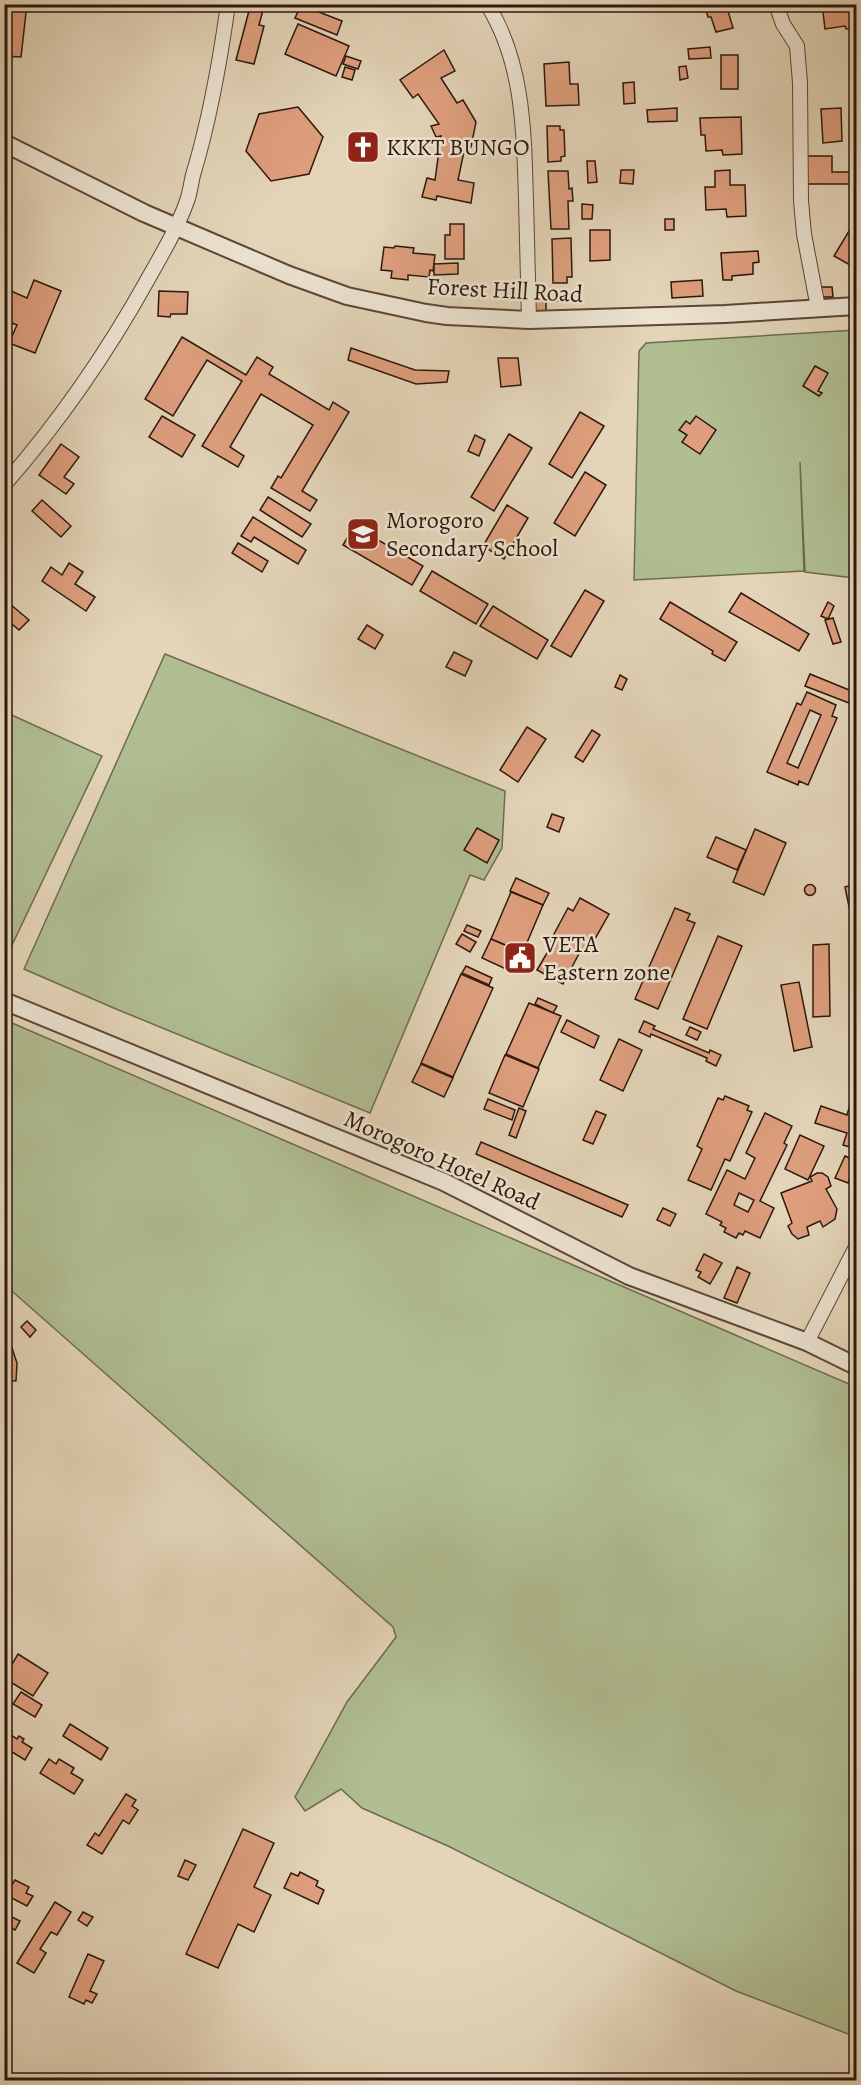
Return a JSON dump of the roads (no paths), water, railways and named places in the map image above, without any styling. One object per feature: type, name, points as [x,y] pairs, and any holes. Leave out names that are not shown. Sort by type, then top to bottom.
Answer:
[{"type":"street","points":[[4,485],[49,434],[82,387],[132,308],[176,227],[187,200],[199,156],[216,78],[228,4]]},
{"type":"street","points":[[487,4],[506,42],[521,105],[525,160],[529,320]]},
{"type":"street","points":[[776,4],[783,24],[797,46],[800,83],[801,201],[805,244],[818,308]]},
{"type":"street","name":"Forest Hill Road","points":[[4,143],[111,197],[290,275],[347,296],[447,316],[529,320],[725,314],[856,306]]},
{"type":"street","name":"Morogoro Hotel Road","points":[[4,1001],[444,1182],[629,1276],[807,1342],[856,1366]]},
{"type":"street","points":[[807,1342],[856,1247]]},
{"type":"place","name":"KKKT BUNGO","points":[[363,147]]},
{"type":"place","name":"Morogoro Secondary School","points":[[363,534]]},
{"type":"place","name":"VETA Eastern zone","points":[[520,958]]}]
